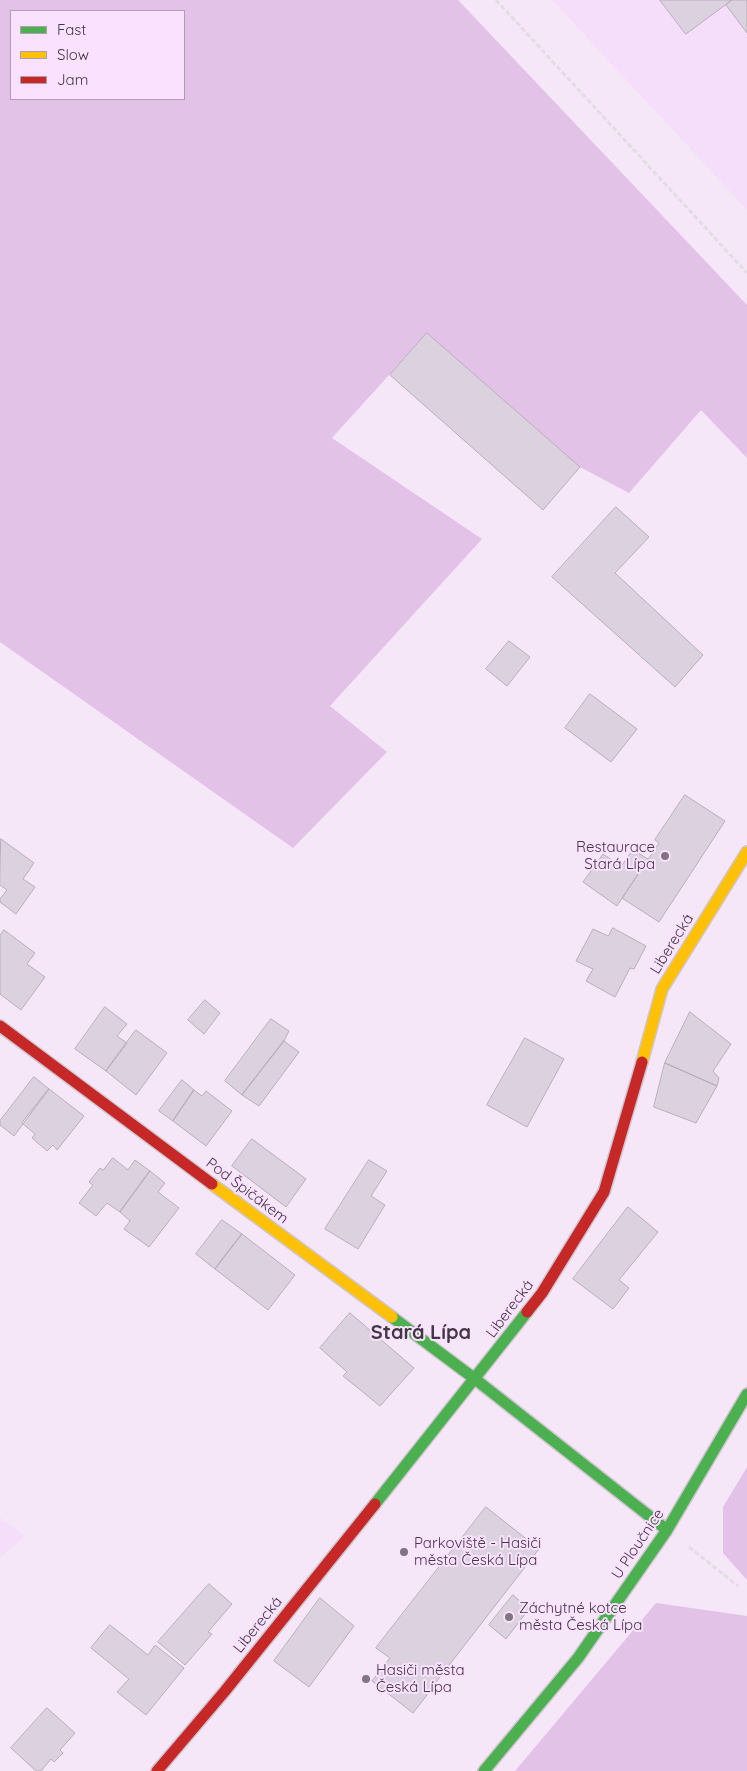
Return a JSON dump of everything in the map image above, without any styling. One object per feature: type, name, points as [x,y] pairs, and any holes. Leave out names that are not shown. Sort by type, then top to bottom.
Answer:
[{"type":"street","name":"Liberecká","points":[[157,1771],[225,1691],[542,1293],[604,1192],[662,988],[747,852]]},
{"type":"street","name":"Pod Špičákem","points":[[0,1026],[475,1379],[667,1530]]},
{"type":"street","name":"U Ploučnice","points":[[484,1771],[578,1658],[667,1530],[747,1394]]},
{"type":"path","points":[[496,0],[747,273]]},
{"type":"path","points":[[667,1530],[738,1586]]},
{"type":"shaded area","points":[[0,0],[458,0],[747,305],[747,458],[701,410],[629,493],[580,467],[427,333],[332,438],[482,539],[330,706],[387,752],[293,848],[0,642]]},
{"type":"shaded area","points":[[552,0],[747,0],[747,210]]},
{"type":"shaded area","points":[[747,1467],[747,1580],[723,1553],[723,1507]]},
{"type":"shaded area","points":[[0,1518],[25,1536],[0,1558]]},
{"type":"shaded area","points":[[656,1603],[747,1616],[747,1771],[515,1771]]},
{"type":"building","points":[[660,0],[732,0],[686,34]]},
{"type":"building","points":[[732,0],[747,0],[747,33],[726,5]]},
{"type":"building","points":[[427,333],[580,467],[543,510],[390,375]]},
{"type":"building","points":[[616,507],[649,537],[615,573],[703,655],[675,687],[552,577]]},
{"type":"building","points":[[509,641],[530,657],[507,686],[486,669]]},
{"type":"building","points":[[590,694],[637,729],[611,762],[565,728]]},
{"type":"building","points":[[685,795],[725,821],[659,922],[622,898],[659,843],[655,840]]},
{"type":"building","points":[[1,839],[34,863],[23,879],[35,887],[16,914],[0,902],[0,899],[7,890],[0,885]]},
{"type":"building","points":[[633,850],[648,859],[617,906],[583,882],[603,854],[621,866]]},
{"type":"building","points":[[613,928],[646,946],[634,969],[630,968],[615,997],[586,981],[593,969],[576,961],[593,929],[608,936]]},
{"type":"building","points":[[4,930],[35,953],[27,964],[45,977],[21,1010],[0,994],[0,936]]},
{"type":"building","points":[[205,1000],[220,1013],[204,1034],[188,1020]]},
{"type":"building","points":[[105,1007],[127,1024],[117,1036],[127,1043],[106,1071],[75,1049]]},
{"type":"building","points":[[690,1012],[731,1044],[713,1071],[719,1078],[717,1086],[665,1063]]},
{"type":"building","points":[[271,1019],[289,1031],[284,1041],[242,1095],[225,1081]]},
{"type":"building","points":[[136,1030],[167,1053],[136,1095],[106,1071]]},
{"type":"building","points":[[525,1038],[564,1059],[527,1127],[487,1105]]},
{"type":"building","points":[[284,1041],[299,1052],[259,1106],[242,1095]]},
{"type":"building","points":[[665,1063],[717,1086],[696,1123],[654,1107]]},
{"type":"building","points":[[34,1077],[49,1089],[14,1136],[0,1125],[0,1121]]},
{"type":"building","points":[[182,1080],[194,1090],[173,1121],[159,1111]]},
{"type":"building","points":[[49,1089],[84,1116],[57,1150],[53,1145],[47,1151],[32,1138],[35,1134],[22,1123]]},
{"type":"building","points":[[194,1090],[202,1096],[206,1091],[232,1111],[206,1146],[173,1121]]},
{"type":"building","points":[[252,1139],[306,1179],[286,1207],[232,1166]]},
{"type":"building","points":[[113,1158],[128,1170],[135,1160],[150,1171],[120,1212],[107,1203],[96,1216],[79,1203],[93,1185],[89,1182],[100,1168],[103,1170]]},
{"type":"building","points":[[369,1160],[387,1171],[371,1196],[385,1205],[358,1249],[325,1229]]},
{"type":"building","points":[[150,1171],[165,1183],[158,1192],[179,1208],[149,1247],[124,1229],[130,1221],[120,1212]]},
{"type":"building","points":[[628,1207],[658,1232],[619,1280],[629,1288],[613,1309],[573,1279]]},
{"type":"building","points":[[222,1220],[242,1234],[215,1269],[196,1254]]},
{"type":"building","points":[[242,1234],[295,1275],[268,1310],[215,1269]]},
{"type":"building","points":[[350,1313],[414,1368],[380,1406],[343,1376],[347,1372],[320,1348]]},
{"type":"building","points":[[486,1507],[539,1549],[413,1713],[372,1681],[390,1658],[376,1648]]},
{"type":"building","points":[[209,1584],[232,1604],[208,1632],[212,1634],[185,1665],[158,1642]]},
{"type":"building","name":"Záchytné kotce města Česká Lípa","points":[[513,1595],[529,1609],[506,1639],[489,1625]]},
{"type":"building","points":[[320,1598],[354,1626],[309,1687],[274,1661]]},
{"type":"building","points":[[110,1625],[148,1655],[155,1645],[184,1668],[146,1715],[117,1692],[129,1679],[91,1648]]},
{"type":"building","points":[[47,1708],[75,1733],[60,1750],[63,1753],[54,1762],[51,1759],[41,1771],[36,1771],[11,1748]]},
{"type":"traffic: fast","points":[[375,1504],[527,1312]]},
{"type":"traffic: fast","points":[[392,1317],[475,1379],[667,1530]]},
{"type":"traffic: fast","points":[[484,1771],[578,1658],[667,1530],[747,1394]]},
{"type":"traffic: slow","points":[[642,1062],[662,989],[747,852]]},
{"type":"traffic: slow","points":[[212,1184],[392,1317]]},
{"type":"traffic: jam","points":[[0,1026],[212,1184]]},
{"type":"traffic: jam","points":[[527,1312],[542,1293],[604,1192],[642,1062]]},
{"type":"traffic: jam","points":[[157,1771],[225,1691],[375,1504]]},
{"type":"place","name":"Restaurace Stará Lípa","points":[[665,856]]},
{"type":"place","name":"Parkoviště - Hasiči města Česká Lípa","points":[[404,1552]]},
{"type":"place","name":"Záchytné kotce města Česká Lípa","points":[[509,1617]]},
{"type":"place","name":"Hasiči města Česká Lípa","points":[[366,1679]]},
{"type":"district","name":"Stará Lípa","points":[[421,1333]]}]
